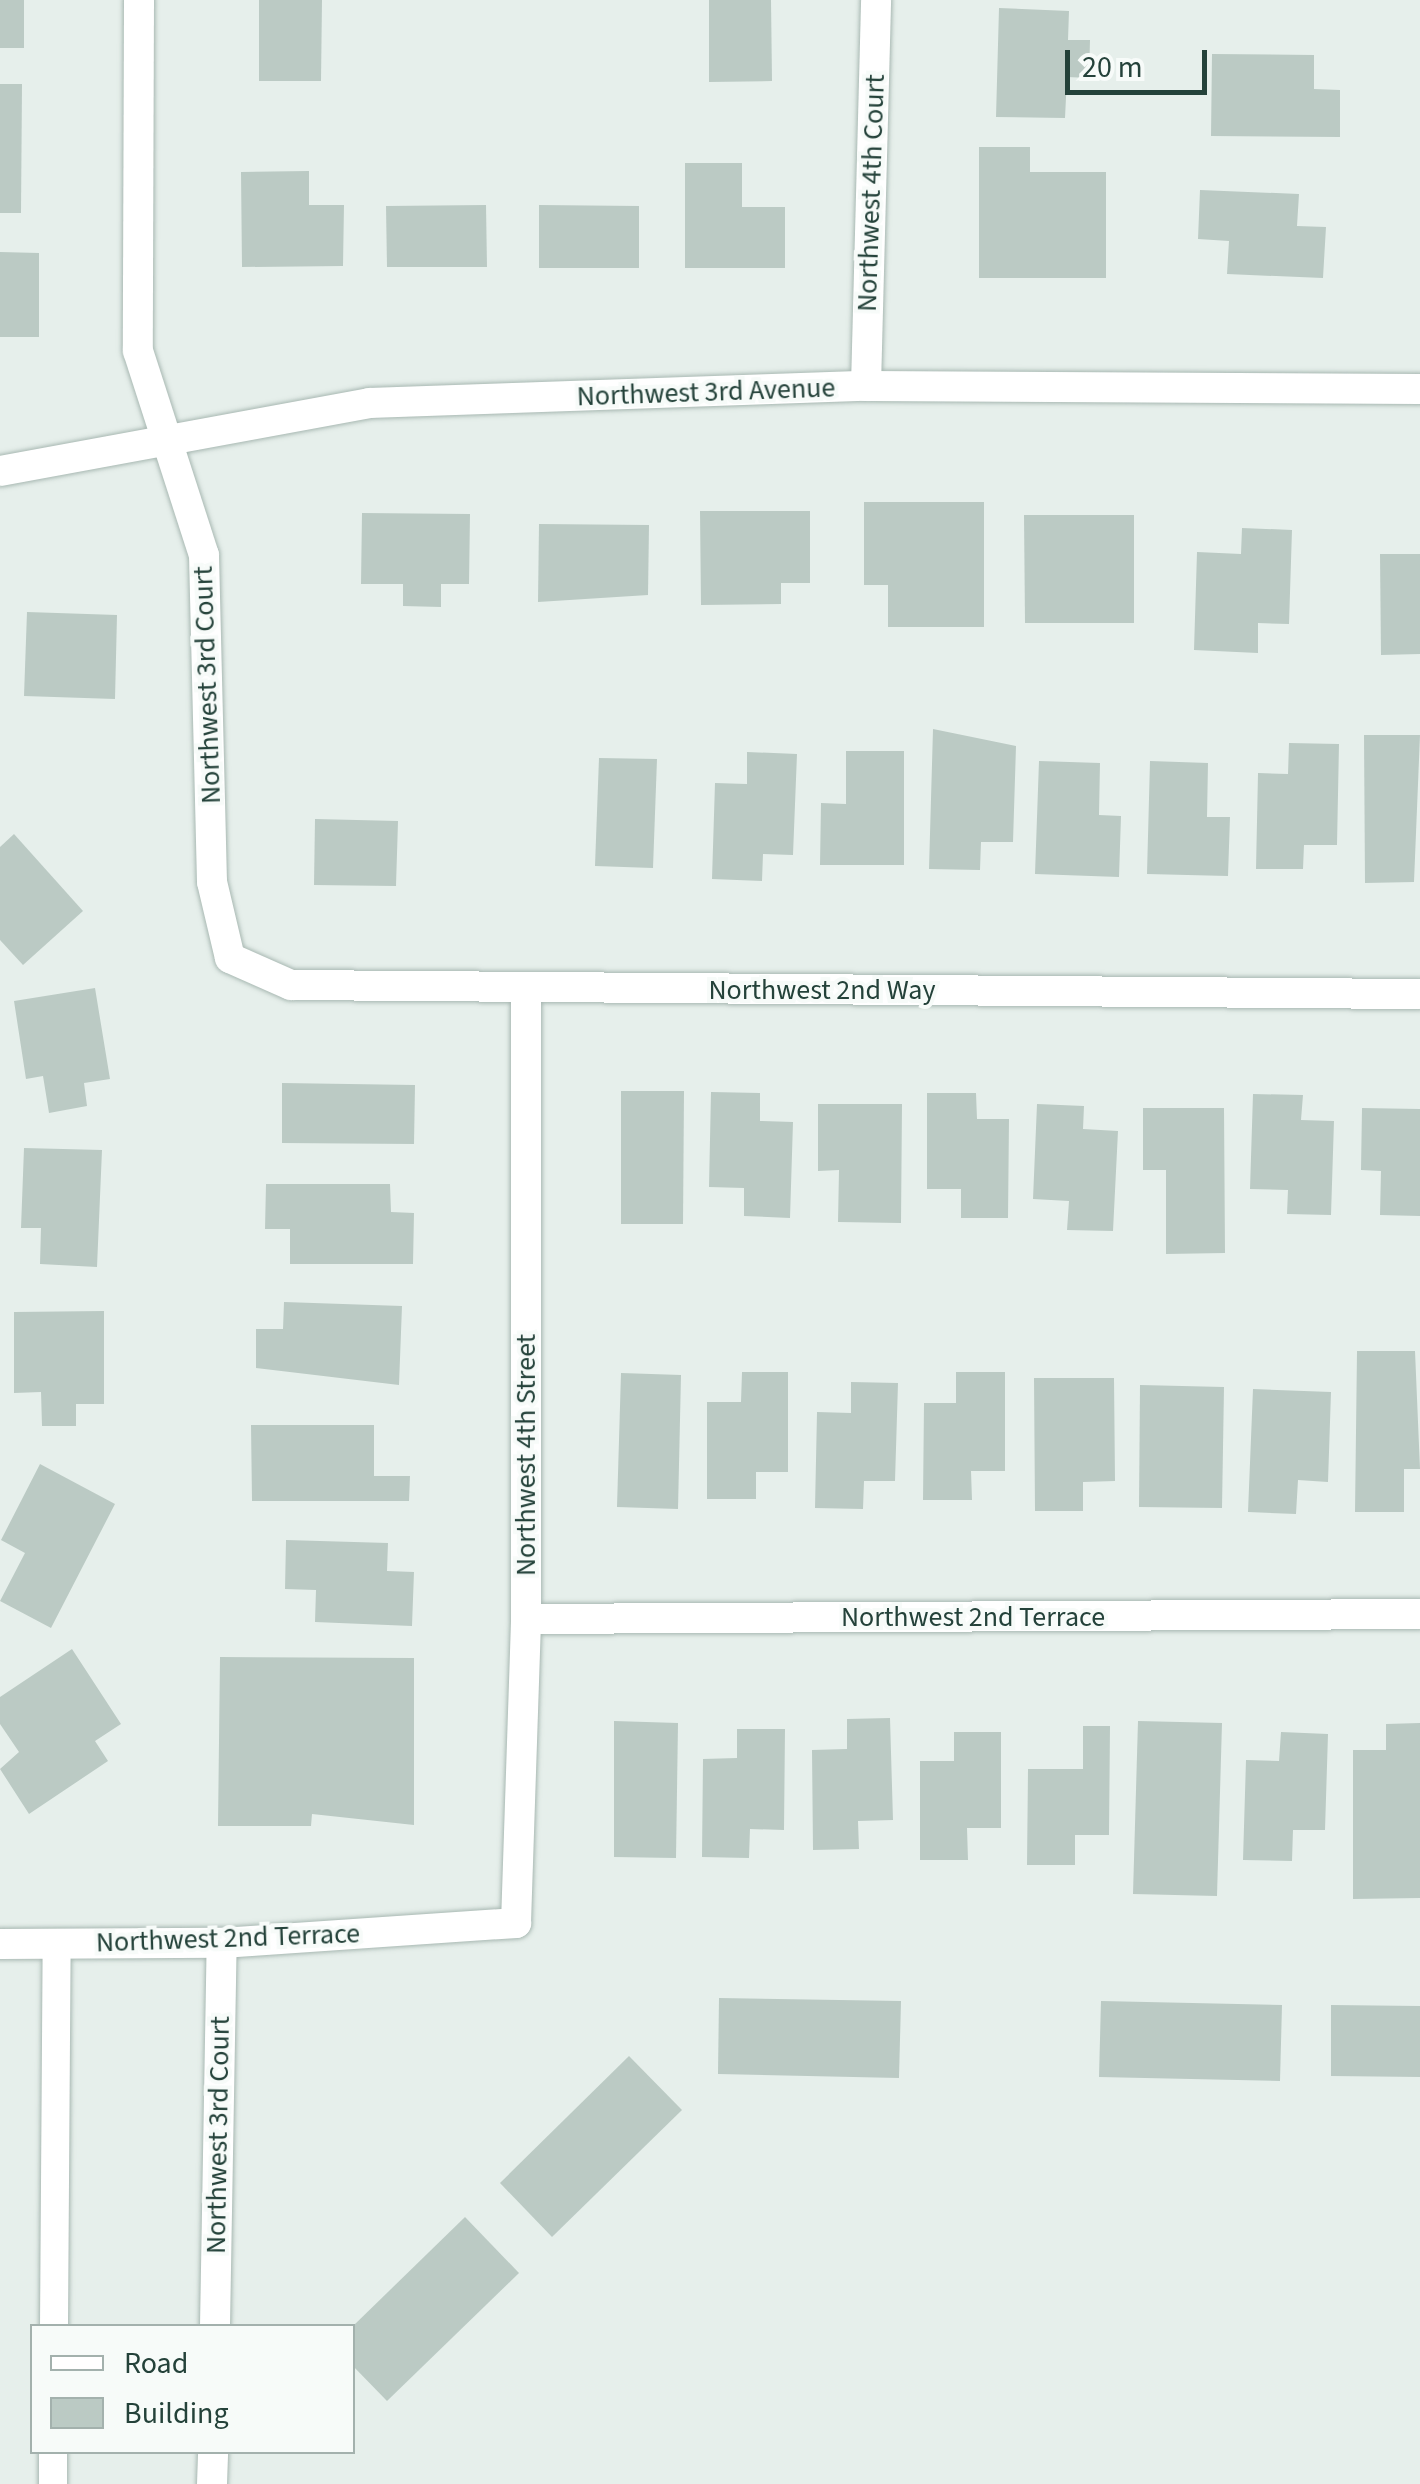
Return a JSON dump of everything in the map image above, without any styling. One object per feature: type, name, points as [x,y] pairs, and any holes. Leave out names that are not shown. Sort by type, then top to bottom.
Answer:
[{"type":"street","name":"Northwest 3rd Court","points":[[139,0],[138,351],[164,442],[204,555],[212,882],[230,958]]},
{"type":"street","name":"Northwest 4th Court","points":[[866,386],[876,0]]},
{"type":"street","name":"Northwest 3rd Avenue","points":[[0,471],[164,442],[281,412],[368,403],[866,386],[1420,389]]},
{"type":"street","name":"Northwest 2nd Way","points":[[230,958],[290,985],[1420,994]]},
{"type":"street","name":"Northwest 4th Street","points":[[516,1923],[526,1619],[526,987]]},
{"type":"street","name":"Northwest 2nd Terrace","points":[[526,1619],[1420,1614]]},
{"type":"street","name":"Northwest 2nd Terrace","points":[[0,1944],[222,1943],[516,1923]]},
{"type":"street","name":"Northwest 3rd Court","points":[[215,2324],[222,1943]]},
{"type":"street","points":[[212,2484],[213,2454]]},
{"type":"lane","points":[[54,2324],[57,1944]]},
{"type":"lane","points":[[53,2454],[53,2484]]},
{"type":"building","points":[[0,0],[24,0],[24,48],[0,48]]},
{"type":"building","points":[[259,0],[322,0],[321,81],[259,81]]},
{"type":"building","points":[[709,0],[771,0],[772,81],[709,82]]},
{"type":"building","points":[[999,8],[1069,11],[1068,40],[1090,40],[1089,78],[1067,77],[1065,118],[996,117]]},
{"type":"building","points":[[1212,54],[1314,55],[1314,89],[1340,90],[1340,137],[1211,136]]},
{"type":"building","points":[[0,84],[22,84],[21,213],[0,213]]},
{"type":"building","points":[[979,147],[1030,147],[1030,172],[1106,172],[1106,278],[979,278]]},
{"type":"building","points":[[685,163],[742,163],[742,207],[785,207],[785,268],[685,268]]},
{"type":"building","points":[[309,171],[309,205],[344,205],[343,266],[242,267],[241,172]]},
{"type":"building","points":[[1200,190],[1299,194],[1297,226],[1326,227],[1323,278],[1227,274],[1229,241],[1198,239]]},
{"type":"building","points":[[486,205],[487,267],[387,267],[386,206]]},
{"type":"building","points":[[539,205],[639,206],[639,268],[539,268]]},
{"type":"building","points":[[0,252],[39,253],[39,337],[0,337]]},
{"type":"building","points":[[864,502],[984,502],[984,627],[888,627],[888,585],[864,585]]},
{"type":"building","points":[[700,511],[810,511],[810,583],[781,583],[781,604],[701,605]]},
{"type":"building","points":[[362,513],[470,514],[469,584],[441,584],[441,607],[403,606],[403,584],[361,584]]},
{"type":"building","points":[[1024,515],[1134,515],[1134,623],[1025,623]]},
{"type":"building","points":[[539,524],[649,525],[648,595],[538,602]]},
{"type":"building","points":[[1242,528],[1292,530],[1289,624],[1258,623],[1258,653],[1194,650],[1197,552],[1241,554]]},
{"type":"building","points":[[1380,554],[1420,554],[1420,654],[1381,655]]},
{"type":"building","points":[[27,612],[117,615],[115,699],[24,696]]},
{"type":"building","points":[[933,729],[1016,746],[1013,842],[981,842],[980,870],[929,869]]},
{"type":"building","points":[[1364,735],[1420,735],[1414,882],[1365,883]]},
{"type":"building","points":[[1289,743],[1339,744],[1337,845],[1304,845],[1303,869],[1256,869],[1258,773],[1288,774]]},
{"type":"building","points":[[846,751],[904,751],[904,865],[820,865],[821,803],[846,804]]},
{"type":"building","points":[[747,752],[797,754],[793,855],[763,854],[762,881],[712,879],[715,783],[747,784]]},
{"type":"building","points":[[599,758],[657,759],[653,868],[595,866]]},
{"type":"building","points":[[1039,761],[1100,763],[1099,815],[1121,816],[1119,877],[1035,874]]},
{"type":"building","points":[[1150,761],[1208,763],[1207,817],[1230,817],[1228,876],[1147,874]]},
{"type":"building","points":[[315,819],[398,821],[396,886],[314,885]]},
{"type":"building","points":[[14,834],[83,911],[23,965],[0,940],[0,847]]},
{"type":"building","points":[[95,988],[110,1079],[84,1083],[87,1106],[49,1113],[43,1076],[26,1079],[14,1001]]},
{"type":"building","points":[[282,1083],[415,1085],[414,1144],[282,1143]]},
{"type":"building","points":[[621,1091],[684,1091],[683,1224],[621,1224]]},
{"type":"building","points":[[711,1092],[760,1093],[760,1121],[793,1122],[790,1218],[744,1216],[744,1188],[709,1187]]},
{"type":"building","points":[[927,1093],[976,1093],[977,1119],[1009,1119],[1008,1218],[961,1218],[961,1189],[927,1189]]},
{"type":"building","points":[[1253,1094],[1303,1095],[1301,1120],[1334,1121],[1331,1215],[1287,1214],[1288,1190],[1250,1189]]},
{"type":"building","points":[[818,1104],[902,1104],[901,1223],[838,1222],[839,1170],[818,1171]]},
{"type":"building","points":[[1037,1104],[1084,1106],[1083,1129],[1118,1131],[1113,1231],[1067,1230],[1069,1201],[1033,1199]]},
{"type":"building","points":[[1143,1108],[1224,1108],[1225,1253],[1166,1254],[1166,1170],[1143,1170]]},
{"type":"building","points":[[1362,1108],[1420,1109],[1420,1216],[1380,1215],[1381,1171],[1361,1170]]},
{"type":"building","points":[[24,1148],[102,1150],[97,1267],[40,1264],[41,1228],[21,1228]]},
{"type":"building","points":[[266,1184],[390,1184],[391,1212],[414,1213],[413,1264],[290,1264],[290,1229],[265,1229]]},
{"type":"building","points":[[284,1302],[402,1306],[399,1385],[256,1368],[256,1329],[283,1329]]},
{"type":"building","points":[[104,1311],[104,1404],[76,1404],[76,1426],[42,1426],[41,1392],[14,1393],[14,1312]]},
{"type":"building","points":[[1357,1351],[1415,1351],[1420,1469],[1404,1469],[1404,1512],[1355,1512]]},
{"type":"building","points":[[742,1372],[788,1372],[788,1472],[756,1472],[756,1499],[707,1499],[707,1402],[741,1402]]},
{"type":"building","points":[[956,1372],[1005,1372],[1005,1471],[971,1471],[972,1500],[923,1500],[924,1403],[956,1403]]},
{"type":"building","points":[[621,1373],[681,1375],[678,1509],[617,1507]]},
{"type":"building","points":[[1034,1378],[1114,1378],[1115,1481],[1083,1482],[1083,1511],[1035,1511]]},
{"type":"building","points":[[851,1382],[898,1383],[895,1481],[864,1481],[863,1509],[815,1508],[817,1412],[851,1413]]},
{"type":"building","points":[[1140,1385],[1224,1387],[1222,1508],[1139,1507]]},
{"type":"building","points":[[1253,1389],[1331,1392],[1328,1482],[1298,1480],[1296,1514],[1248,1512]]},
{"type":"building","points":[[251,1425],[374,1425],[374,1476],[410,1476],[409,1501],[252,1501]]},
{"type":"building","points":[[40,1464],[115,1504],[51,1628],[0,1601],[25,1553],[1,1540]]},
{"type":"building","points":[[286,1540],[388,1543],[387,1571],[414,1572],[412,1626],[315,1622],[316,1590],[285,1589]]},
{"type":"building","points":[[72,1649],[121,1724],[95,1741],[108,1761],[29,1814],[0,1769],[19,1752],[0,1724],[0,1697]]},
{"type":"building","points":[[220,1657],[414,1658],[414,1825],[312,1814],[311,1826],[218,1826]]},
{"type":"building","points":[[890,1718],[893,1820],[858,1821],[859,1849],[813,1850],[812,1750],[847,1749],[847,1719]]},
{"type":"building","points":[[614,1721],[678,1723],[676,1858],[614,1857]]},
{"type":"building","points":[[1138,1721],[1222,1723],[1217,1896],[1133,1894]]},
{"type":"building","points":[[1420,1723],[1420,1898],[1353,1899],[1353,1750],[1386,1750],[1386,1724]]},
{"type":"building","points":[[1083,1726],[1110,1726],[1109,1835],[1075,1835],[1075,1865],[1027,1865],[1028,1769],[1083,1769]]},
{"type":"building","points":[[737,1729],[785,1729],[784,1830],[750,1829],[749,1858],[702,1857],[703,1759],[737,1758]]},
{"type":"building","points":[[954,1732],[1001,1732],[1001,1828],[967,1828],[968,1860],[920,1860],[920,1761],[954,1761]]},
{"type":"building","points":[[1281,1732],[1328,1734],[1325,1830],[1293,1830],[1292,1861],[1243,1860],[1246,1760],[1279,1761]]},
{"type":"building","points":[[719,1998],[901,2001],[899,2078],[718,2074]]},
{"type":"building","points":[[1101,2001],[1282,2005],[1280,2081],[1099,2077]]},
{"type":"building","points":[[1331,2005],[1420,2006],[1420,2077],[1331,2076]]},
{"type":"building","points":[[629,2056],[682,2110],[552,2237],[500,2183]]},
{"type":"building","points":[[465,2217],[519,2273],[387,2401],[355,2368],[355,2324]]}]
